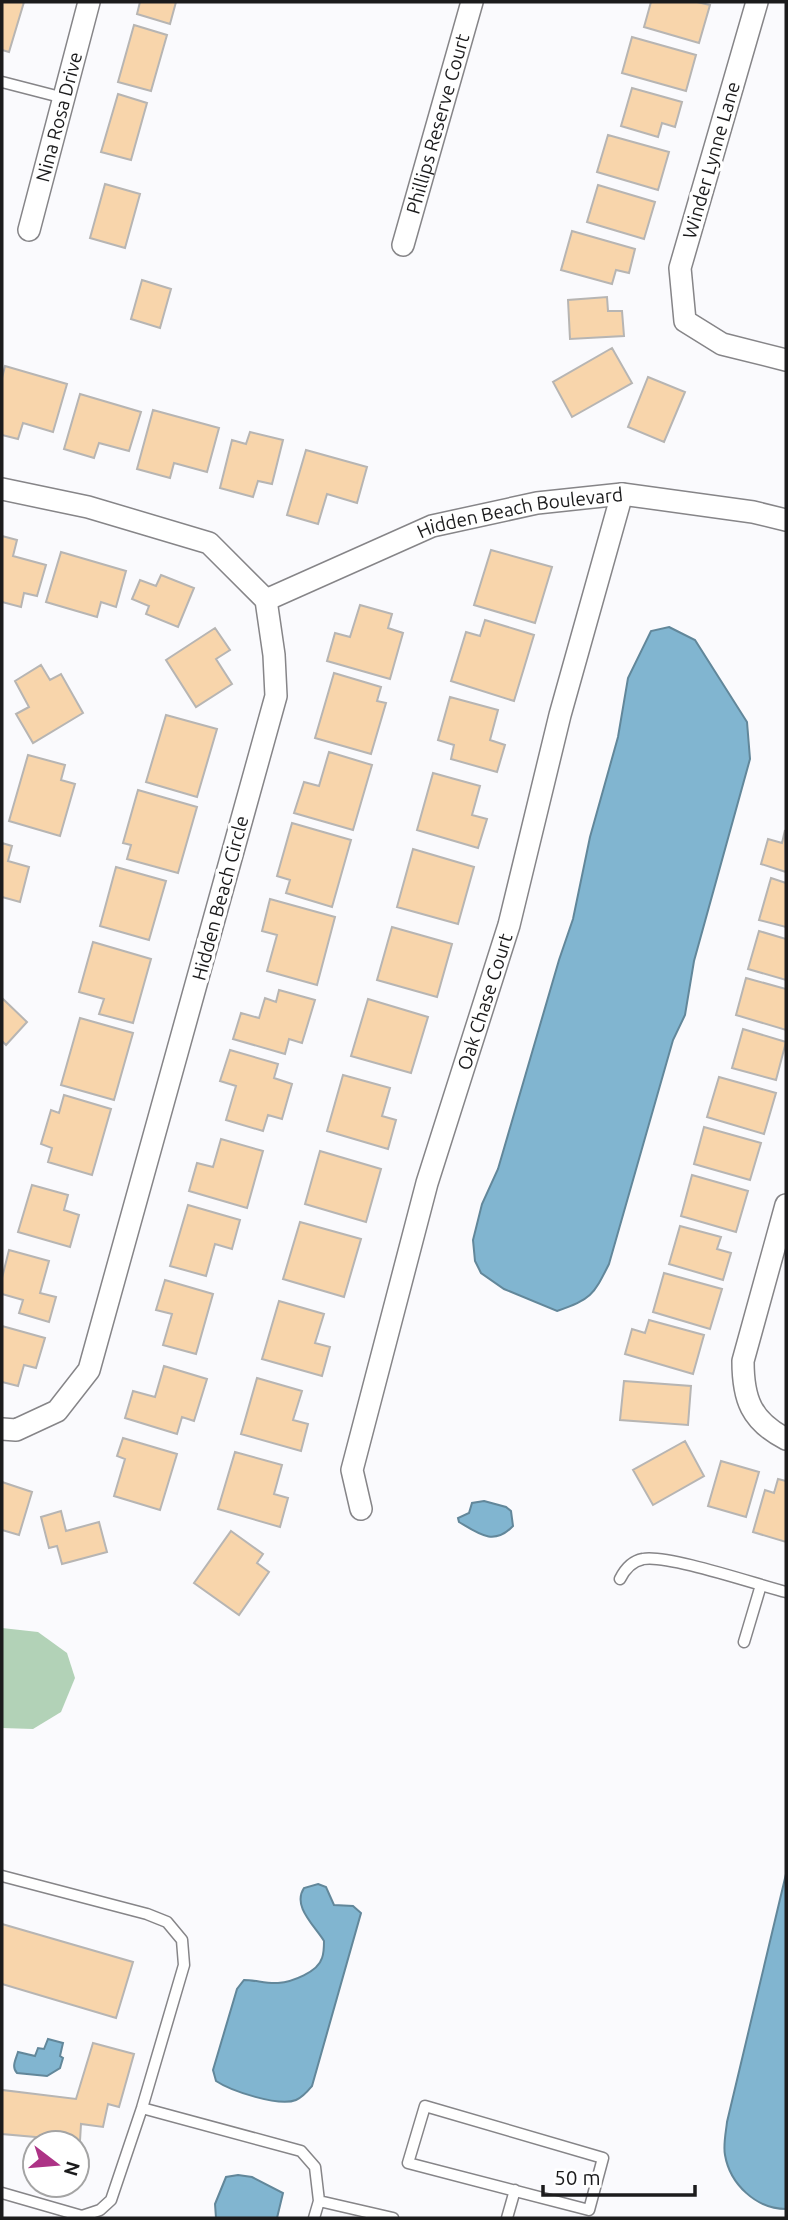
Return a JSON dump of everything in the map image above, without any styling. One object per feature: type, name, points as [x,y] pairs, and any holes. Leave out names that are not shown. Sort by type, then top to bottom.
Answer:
[{"type":"street","name":"Nina Rosa Drive","points":[[30,230],[89,2]]},
{"type":"street","name":"Phillips Reserve Court","points":[[403,245],[472,2]]},
{"type":"street","name":"Winder Lynne Lane","points":[[757,2],[680,268],[685,321],[722,344],[786,360]]},
{"type":"street","points":[[2,489],[88,507],[209,543],[266,600]]},
{"type":"street","name":"Hidden Beach Boulevard","points":[[266,600],[432,526],[537,503],[622,494],[753,512],[786,520]]},
{"type":"street","name":"Oak Chase Court","points":[[361,1509],[352,1470],[427,1183],[509,925],[560,715],[622,494]]},
{"type":"street","name":"Hidden Beach Circle","points":[[2,1429],[16,1430],[57,1411],[89,1370],[276,696],[274,655],[266,600]]},
{"type":"street","points":[[786,1205],[743,1361],[743,1384],[752,1409],[764,1427],[786,1438]]},
{"type":"lane","points":[[2,82],[64,98]]},
{"type":"lane","points":[[620,1579],[632,1563],[645,1558],[667,1560],[786,1592]]},
{"type":"lane","points":[[744,1642],[761,1585]]},
{"type":"lane","points":[[2,1876],[147,1914],[167,1922],[182,1940],[184,1965],[142,2108],[111,2200],[100,2210],[82,2216],[2,2193]]},
{"type":"lane","points":[[425,2106],[603,2158],[589,2210],[515,2190],[408,2163],[425,2106]]},
{"type":"lane","points":[[142,2108],[301,2151],[315,2167],[319,2201],[314,2218]]},
{"type":"lane","points":[[507,2218],[515,2190]]},
{"type":"lane","points":[[319,2201],[393,2218]]},
{"type":"green space","points":[[2,1628],[38,1632],[67,1653],[75,1678],[61,1712],[33,1729],[2,1728]]},
{"type":"water","points":[[669,627],[695,640],[747,722],[750,759],[694,961],[685,1015],[673,1040],[609,1264],[590,1295],[557,1311],[504,1289],[481,1273],[475,1261],[473,1240],[482,1204],[498,1169],[573,919],[590,837],[618,737],[628,678],[651,631]]},
{"type":"water","points":[[484,1501],[511,1511],[513,1526],[493,1537],[480,1534],[459,1522],[458,1518],[469,1513],[472,1503]]},
{"type":"water","points":[[786,1874],[786,2209],[765,2205],[746,2193],[732,2176],[724,2147],[727,2122]]},
{"type":"water","points":[[318,1884],[326,1887],[334,1905],[353,1906],[361,1913],[312,2086],[301,2097],[288,2102],[267,2100],[232,2089],[216,2081],[213,2070],[237,1989],[244,1980],[274,1983],[290,1981],[310,1972],[320,1963],[324,1941],[306,1915],[301,1902],[304,1888]]},
{"type":"water","points":[[48,2039],[63,2043],[60,2068],[47,2076],[17,2073],[14,2066],[18,2052],[35,2056],[38,2048],[44,2049]]},
{"type":"water","points":[[226,2177],[252,2177],[283,2193],[277,2218],[216,2218],[215,2204]]},
{"type":"building","points":[[2,2],[24,2],[9,52],[2,50]]},
{"type":"building","points":[[140,2],[176,2],[170,24],[137,14]]},
{"type":"building","points":[[651,2],[697,2],[710,5],[699,43],[644,27]]},
{"type":"building","points":[[134,25],[167,35],[151,91],[118,82]]},
{"type":"building","points":[[632,37],[696,55],[686,91],[622,73]]},
{"type":"building","points":[[632,88],[682,102],[675,127],[662,123],[658,137],[621,126]]},
{"type":"building","points":[[118,94],[147,103],[131,160],[101,152]]},
{"type":"building","points":[[608,135],[669,152],[658,190],[597,172]]},
{"type":"building","points":[[105,184],[140,194],[125,248],[90,238]]},
{"type":"building","points":[[598,185],[655,202],[644,239],[587,222]]},
{"type":"building","points":[[572,231],[635,249],[629,273],[616,270],[612,284],[561,270]]},
{"type":"building","points":[[142,280],[171,289],[160,328],[131,319]]},
{"type":"building","points":[[607,297],[608,311],[622,311],[624,336],[570,339],[568,300]]},
{"type":"building","points":[[612,348],[632,383],[572,417],[553,382]]},
{"type":"building","points":[[5,366],[67,384],[53,432],[23,423],[18,439],[2,435],[2,378]]},
{"type":"building","points":[[648,377],[685,392],[664,442],[628,427]]},
{"type":"building","points":[[80,394],[141,412],[129,451],[99,443],[94,458],[64,449]]},
{"type":"building","points":[[153,410],[219,428],[207,472],[174,463],[170,478],[137,469]]},
{"type":"building","points":[[250,432],[283,440],[272,484],[258,481],[253,497],[220,488],[232,440],[246,444]]},
{"type":"building","points":[[306,450],[367,467],[357,503],[327,494],[318,524],[287,515]]},
{"type":"building","points":[[2,536],[17,540],[13,556],[46,565],[37,596],[24,593],[21,607],[2,602]]},
{"type":"building","points":[[491,550],[552,567],[535,623],[474,605]]},
{"type":"building","points":[[61,552],[126,571],[116,607],[101,602],[97,617],[46,602]]},
{"type":"building","points":[[161,575],[194,588],[178,627],[146,614],[149,606],[132,599],[140,580],[156,586]]},
{"type":"building","points":[[360,605],[392,614],[388,628],[403,633],[390,679],[327,661],[335,633],[350,637]]},
{"type":"building","points":[[485,620],[534,635],[514,701],[451,681],[466,632],[480,636]]},
{"type":"building","points":[[215,628],[230,650],[216,659],[232,684],[196,707],[166,660]]},
{"type":"building","points":[[41,665],[50,680],[61,674],[83,713],[33,743],[16,714],[29,707],[15,681]]},
{"type":"building","points":[[334,673],[381,687],[377,701],[386,703],[371,754],[315,738]]},
{"type":"building","points":[[450,697],[498,710],[490,740],[505,745],[497,772],[451,759],[454,745],[438,740]]},
{"type":"building","points":[[166,715],[217,729],[197,797],[146,782]]},
{"type":"building","points":[[329,752],[372,765],[353,830],[294,813],[304,782],[319,786]]},
{"type":"building","points":[[28,755],[65,765],[61,780],[75,784],[60,836],[9,821]]},
{"type":"building","points":[[433,773],[480,786],[472,815],[487,819],[478,848],[417,830]]},
{"type":"building","points":[[138,790],[197,807],[178,873],[127,859],[131,845],[123,843]]},
{"type":"building","points":[[292,823],[351,840],[332,907],[286,893],[290,880],[277,876]]},
{"type":"building","points":[[785,830],[786,872],[761,864],[768,839],[782,843]]},
{"type":"building","points":[[2,843],[12,846],[8,861],[29,867],[20,902],[2,897]]},
{"type":"building","points":[[413,849],[474,867],[458,924],[397,907]]},
{"type":"building","points":[[116,867],[166,881],[149,940],[100,926]]},
{"type":"building","points":[[771,878],[786,883],[786,927],[759,920]]},
{"type":"building","points":[[270,899],[335,917],[317,985],[267,971],[277,935],[262,931]]},
{"type":"building","points":[[392,927],[452,944],[437,997],[377,980]]},
{"type":"building","points":[[759,931],[786,939],[786,980],[748,969]]},
{"type":"building","points":[[93,942],[151,959],[133,1023],[99,1014],[104,999],[79,992]]},
{"type":"building","points":[[746,978],[786,989],[786,1030],[736,1015]]},
{"type":"building","points":[[279,990],[315,1000],[302,1043],[289,1039],[285,1054],[233,1039],[241,1013],[259,1018],[265,998],[276,1002]]},
{"type":"building","points":[[2,998],[27,1022],[6,1045],[2,1041]]},
{"type":"building","points":[[368,999],[428,1017],[411,1073],[351,1056]]},
{"type":"building","points":[[80,1018],[133,1033],[114,1100],[61,1085]]},
{"type":"building","points":[[743,1029],[786,1042],[776,1080],[732,1068]]},
{"type":"building","points":[[230,1050],[278,1064],[274,1078],[292,1084],[282,1119],[268,1115],[263,1131],[226,1120],[236,1086],[220,1081]]},
{"type":"building","points":[[343,1075],[390,1088],[382,1116],[396,1120],[388,1149],[327,1131]]},
{"type":"building","points":[[719,1077],[776,1093],[764,1134],[707,1117]]},
{"type":"building","points":[[64,1095],[111,1109],[92,1175],[48,1162],[52,1148],[41,1144],[51,1110],[59,1113]]},
{"type":"building","points":[[704,1127],[761,1143],[750,1180],[694,1164]]},
{"type":"building","points":[[221,1139],[263,1151],[247,1208],[189,1191],[197,1163],[213,1167]]},
{"type":"building","points":[[320,1151],[381,1169],[366,1222],[305,1204]]},
{"type":"building","points":[[692,1175],[748,1191],[736,1232],[681,1216]]},
{"type":"building","points":[[32,1185],[68,1195],[64,1210],[79,1215],[70,1247],[18,1232]]},
{"type":"building","points":[[188,1205],[240,1220],[232,1249],[215,1244],[206,1276],[170,1266]]},
{"type":"building","points":[[300,1222],[361,1239],[344,1297],[283,1279]]},
{"type":"building","points":[[680,1226],[721,1237],[717,1249],[731,1253],[723,1280],[669,1264]]},
{"type":"building","points":[[9,1250],[49,1261],[40,1293],[56,1297],[49,1322],[19,1313],[23,1300],[2,1294],[2,1278]]},
{"type":"building","points":[[664,1273],[722,1289],[710,1329],[653,1312]]},
{"type":"building","points":[[165,1280],[213,1294],[196,1354],[163,1345],[172,1314],[156,1310]]},
{"type":"building","points":[[279,1301],[324,1314],[315,1343],[330,1347],[322,1376],[262,1359]]},
{"type":"building","points":[[649,1320],[704,1335],[693,1374],[625,1354],[632,1329],[645,1333]]},
{"type":"building","points":[[2,1326],[45,1338],[36,1368],[24,1365],[18,1386],[2,1382]]},
{"type":"building","points":[[164,1366],[207,1379],[194,1421],[182,1417],[177,1434],[125,1418],[133,1391],[155,1397]]},
{"type":"building","points":[[257,1378],[302,1391],[293,1420],[308,1424],[301,1451],[241,1434]]},
{"type":"building","points":[[624,1381],[691,1386],[688,1425],[620,1420]]},
{"type":"building","points":[[123,1438],[177,1454],[160,1510],[114,1496],[125,1459],[117,1456]]},
{"type":"building","points":[[685,1441],[704,1476],[653,1505],[633,1470]]},
{"type":"building","points":[[235,1452],[282,1465],[274,1494],[288,1498],[280,1527],[218,1509]]},
{"type":"building","points":[[721,1461],[759,1472],[746,1517],[708,1506]]},
{"type":"building","points":[[778,1479],[786,1481],[786,1542],[753,1532],[765,1490],[774,1493]]},
{"type":"building","points":[[2,1482],[32,1492],[19,1535],[2,1530]]},
{"type":"building","points":[[61,1511],[66,1531],[99,1522],[107,1552],[62,1564],[57,1546],[49,1548],[41,1517]]},
{"type":"building","points":[[231,1531],[263,1554],[257,1563],[269,1572],[239,1615],[194,1583]]},
{"type":"building","points":[[2,1924],[133,1962],[116,2018],[2,1984]]},
{"type":"building","points":[[93,2043],[134,2054],[119,2107],[108,2104],[103,2127],[81,2124],[81,2129],[21,2129],[21,2136],[2,2134],[2,2090],[76,2099]]}]
